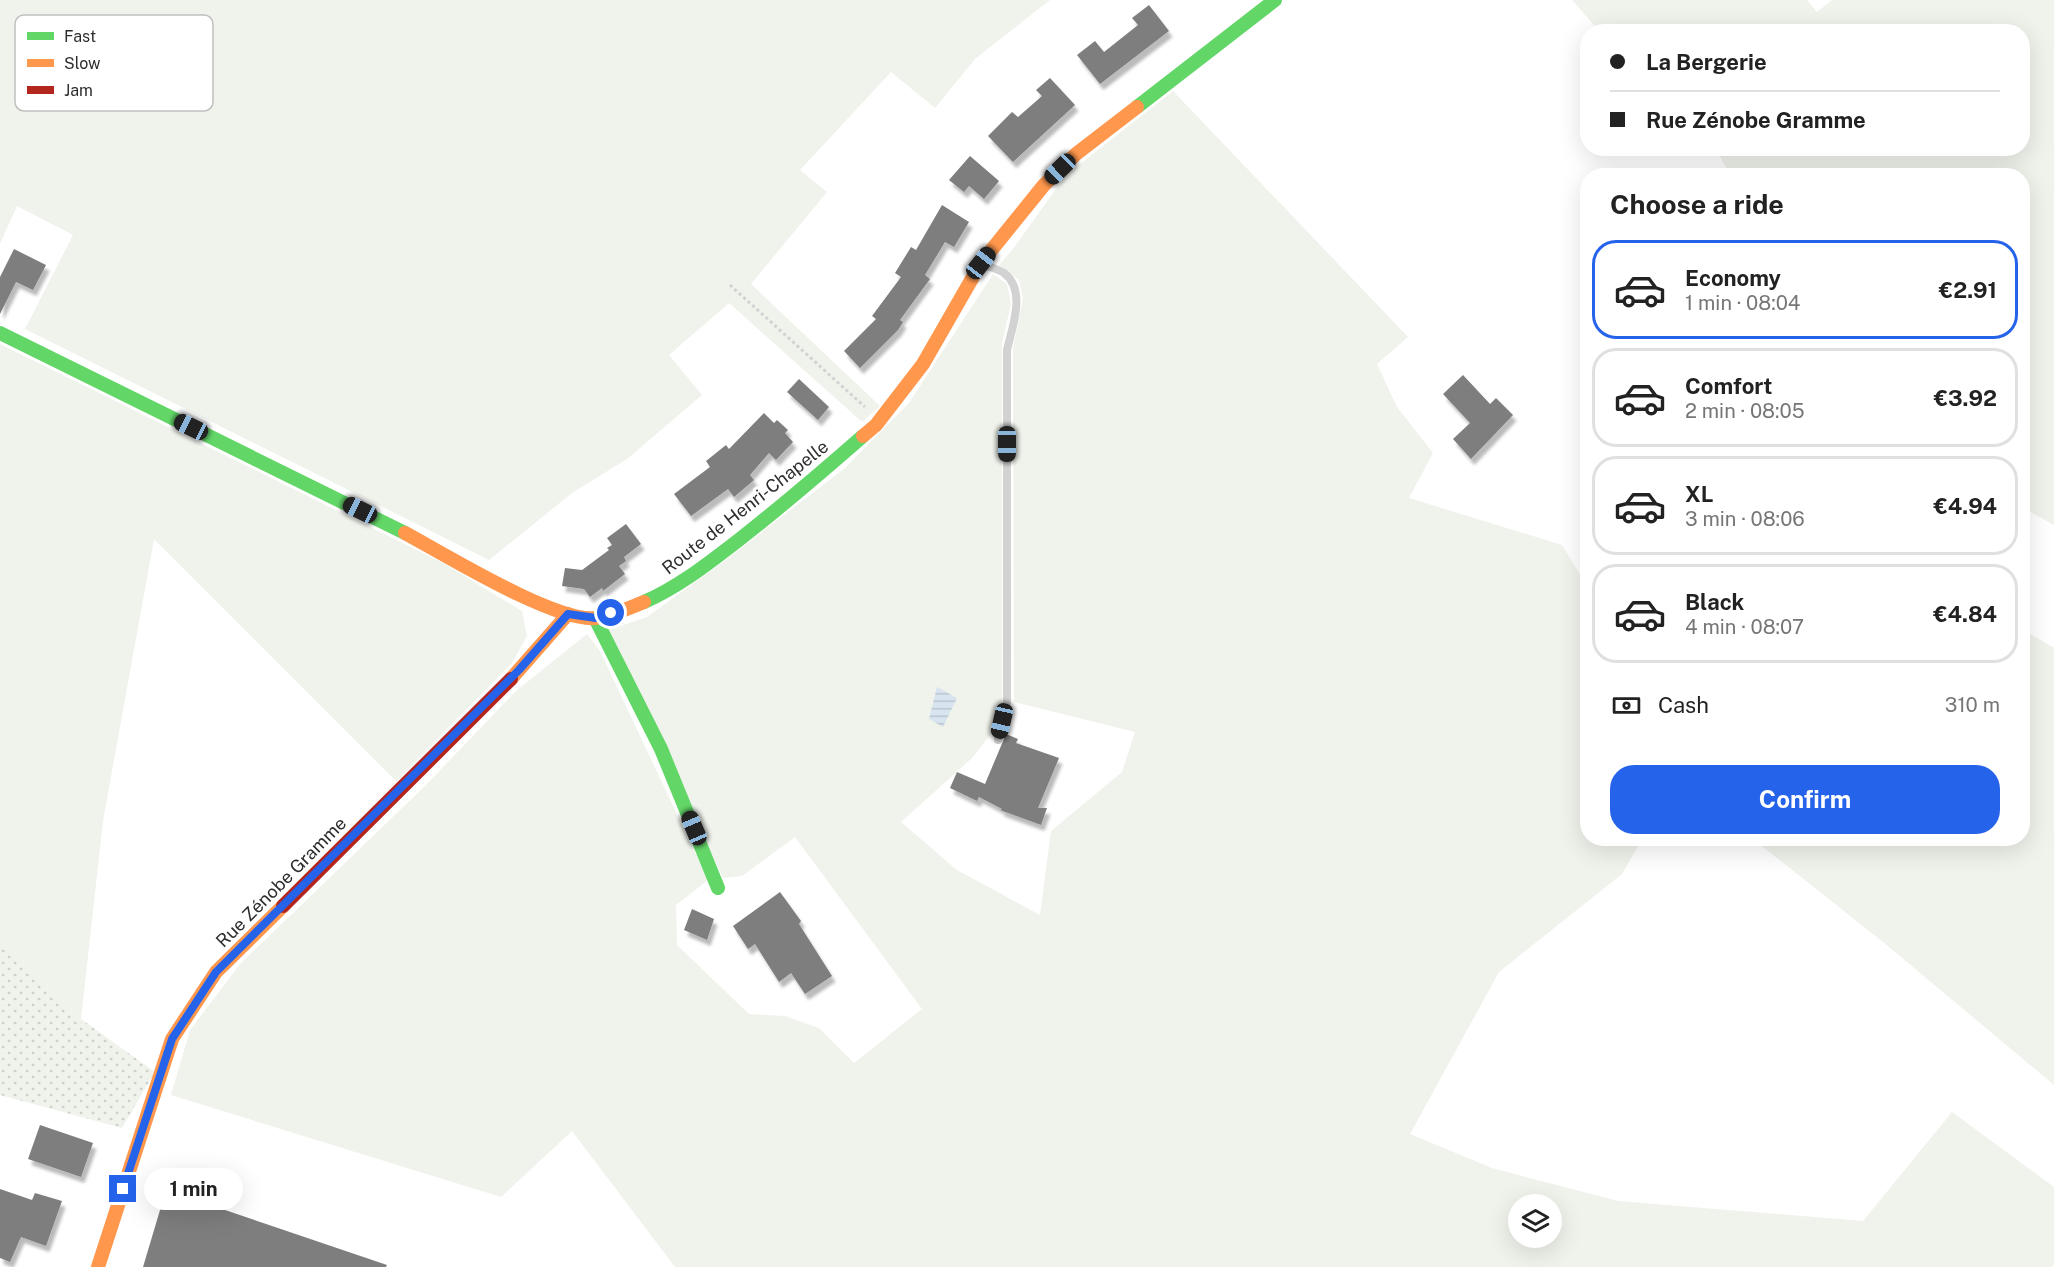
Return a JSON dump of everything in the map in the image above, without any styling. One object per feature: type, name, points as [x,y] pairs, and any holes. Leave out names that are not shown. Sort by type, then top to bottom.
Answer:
[{"type":"street","name":"Route de Henri-Chapelle","points":[[0,333],[402,531],[529,599],[568,614],[596,618],[627,609],[658,596],[701,569],[796,495],[880,421],[922,364],[981,263],[1044,185],[1076,154],[1275,0]]},
{"type":"street","name":"Rue Zénobe Gramme","points":[[98,1267],[172,1039],[216,972],[519,670],[568,614]]},
{"type":"street","points":[[596,618],[661,749],[718,888]]},
{"type":"lane","points":[[981,263],[1004,273],[1014,284],[1017,312],[1007,350],[1007,702],[998,740]]},
{"type":"path","points":[[730,285],[880,421]]},
{"type":"shaded area","points":[[0,0],[1050,0],[975,59],[935,108],[891,72],[800,170],[827,192],[751,284],[880,406],[862,422],[729,303],[669,355],[702,395],[627,459],[572,493],[489,560],[25,329],[73,235],[17,206],[0,244]]},
{"type":"shaded area","points":[[1572,0],[1807,0],[1817,12],[1832,0],[2054,0],[2054,525],[2030,512],[2030,168],[1726,168],[1720,156],[2030,156],[2030,24],[1593,24]]},
{"type":"shaded area","points":[[1173,91],[1408,337],[1377,364],[1397,407],[1433,453],[1409,498],[1562,545],[1580,575],[1580,846],[1638,846],[1622,874],[1499,972],[1410,1134],[1492,1168],[1618,1201],[1863,1221],[1952,1112],[2054,1187],[2054,1264],[2052,1267],[675,1267],[572,1131],[501,1197],[171,1095],[190,1030],[240,964],[424,787],[516,691],[587,634],[600,651],[708,880],[676,905],[677,945],[749,1014],[785,1016],[819,1028],[854,1063],[922,1009],[795,837],[742,876],[723,878],[606,631],[647,617],[845,468],[909,403],[993,274],[1007,284],[1011,304],[1002,343],[1002,700],[998,725],[972,758],[901,822],[957,870],[1040,915],[1051,831],[1122,772],[1135,732],[1014,702],[1013,348],[1023,299],[1019,280],[999,265],[1066,175]]},
{"type":"shaded area","points":[[0,344],[443,563],[522,611],[527,636],[512,663],[396,781],[154,539],[103,821],[81,1019],[0,939]]},
{"type":"shaded area","points":[[2030,634],[2054,648],[2054,1085],[1883,942],[1762,846],[2030,846]]},
{"type":"shaded area","points":[[937,687],[957,698],[943,727],[929,719]]},
{"type":"shaded area","points":[[0,939],[81,1019],[155,1072],[122,1128],[0,1095]]},
{"type":"building","points":[[1149,5],[1169,31],[1100,84],[1077,55],[1095,41],[1104,52],[1138,25],[1132,18]]},
{"type":"building","points":[[1050,78],[1075,105],[1013,162],[988,136],[1012,112],[1018,117],[1042,96],[1036,90]]},
{"type":"building","points":[[970,156],[999,181],[984,199],[969,186],[964,192],[949,180]]},
{"type":"building","points":[[942,205],[969,222],[954,247],[945,242],[925,275],[930,279],[900,320],[903,322],[898,330],[860,368],[844,351],[876,319],[872,316],[901,277],[895,273],[911,247],[916,250]]},
{"type":"building","points":[[14,249],[46,265],[33,290],[16,282],[0,314],[0,277]]},
{"type":"building","points":[[1463,375],[1490,404],[1496,398],[1513,415],[1471,459],[1453,439],[1470,423],[1443,394]]},
{"type":"building","points":[[799,379],[829,407],[818,420],[787,392]]},
{"type":"building","points":[[764,413],[774,423],[777,420],[788,430],[785,433],[793,442],[776,460],[769,453],[750,475],[754,480],[734,497],[728,489],[691,516],[674,494],[710,467],[706,461],[726,445],[729,449]]},
{"type":"building","points":[[626,524],[641,544],[624,557],[626,561],[619,566],[625,574],[603,591],[602,588],[590,597],[584,589],[562,586],[565,568],[582,570],[609,550],[607,548],[612,545],[607,538]]},
{"type":"building","points":[[1006,734],[1018,739],[1016,743],[1059,758],[1038,808],[1047,808],[1041,825],[1000,810],[1002,809],[979,797],[977,801],[950,788],[957,772],[985,784]]},
{"type":"building","points":[[780,892],[801,921],[799,924],[832,976],[805,994],[791,973],[779,982],[755,944],[748,949],[733,926]]},
{"type":"building","points":[[692,909],[714,919],[707,940],[684,930]]},
{"type":"building","points":[[40,1125],[93,1143],[81,1177],[28,1159]]},
{"type":"building","points":[[0,1189],[32,1200],[35,1193],[62,1201],[46,1246],[21,1237],[10,1262],[0,1258]]},
{"type":"building","points":[[166,1190],[387,1265],[386,1267],[143,1267]]},
{"type":"traffic: fast","points":[[1137,107],[1275,0]]},
{"type":"traffic: fast","points":[[0,333],[405,533]]},
{"type":"traffic: fast","points":[[644,602],[682,582],[756,527],[863,436]]},
{"type":"traffic: fast","points":[[595,618],[661,749],[718,888]]},
{"type":"traffic: slow","points":[[863,436],[876,425],[923,364],[981,263],[1044,185],[1076,154],[1137,107]]},
{"type":"traffic: slow","points":[[405,533],[528,599],[578,617],[602,617],[644,602]]},
{"type":"traffic: slow","points":[[511,679],[568,614]]},
{"type":"traffic: slow","points":[[98,1267],[172,1039],[216,972],[283,906]]},
{"type":"traffic: jam","points":[[283,906],[511,679]]},
{"type":"route","points":[[123,1189],[172,1039],[216,972],[519,670],[568,614],[596,618],[611,613]]}]
